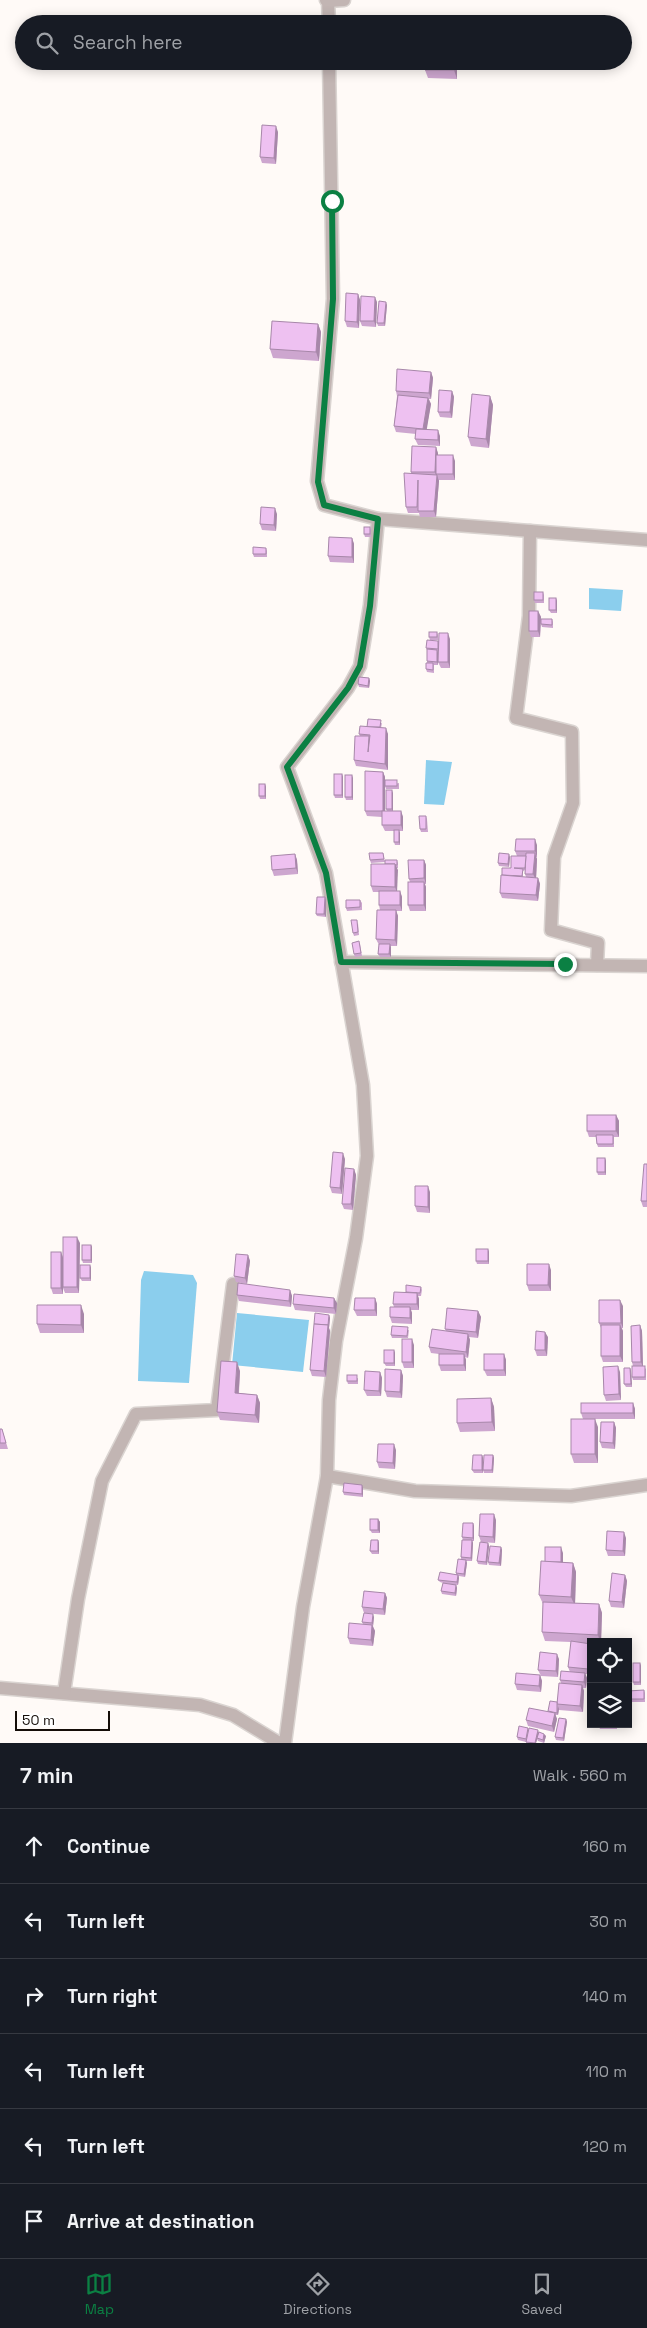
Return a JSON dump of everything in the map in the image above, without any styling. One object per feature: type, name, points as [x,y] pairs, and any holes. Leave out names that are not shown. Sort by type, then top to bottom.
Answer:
[{"type":"street","points":[[328,15],[327,0],[344,0]]},
{"type":"street","points":[[329,70],[333,299],[318,482],[324,505],[378,519],[647,540]]},
{"type":"street","points":[[285,1743],[303,1607],[327,1476],[329,1400],[336,1341],[356,1238],[367,1156],[363,1086],[326,873],[287,767],[348,688],[360,666],[370,606],[378,519]]},
{"type":"street","points":[[530,531],[528,616],[516,718],[572,732],[573,803],[554,857],[551,930],[598,942],[597,965]]},
{"type":"street","points":[[341,962],[647,966]]},
{"type":"street","points":[[64,1693],[78,1600],[102,1481],[136,1414],[217,1410],[233,1284]]},
{"type":"street","points":[[327,1476],[415,1491],[561,1496],[647,1485]]},
{"type":"street","points":[[0,1688],[200,1705],[233,1715],[279,1743]]},
{"type":"water","points":[[589,588],[623,590],[621,611],[589,609]]},
{"type":"water","points":[[426,760],[452,762],[444,805],[424,804]]},
{"type":"water","points":[[144,1271],[193,1275],[197,1283],[189,1383],[138,1381],[141,1280]]},
{"type":"water","points":[[237,1313],[309,1320],[303,1372],[232,1365]]},
{"type":"building","points":[[262,125],[276,126],[274,158],[260,157]]},
{"type":"building","points":[[346,293],[358,294],[357,322],[345,321]]},
{"type":"building","points":[[361,296],[375,297],[374,321],[360,321]]},
{"type":"building","points":[[379,301],[386,302],[384,323],[377,323]]},
{"type":"building","points":[[272,321],[318,324],[316,352],[270,349]]},
{"type":"building","points":[[397,369],[431,372],[429,393],[396,391]]},
{"type":"building","points":[[439,390],[452,391],[450,412],[438,412]]},
{"type":"building","points":[[472,394],[490,396],[486,439],[468,437]]},
{"type":"building","points":[[398,395],[428,398],[423,429],[394,426]]},
{"type":"building","points":[[416,429],[438,430],[438,440],[415,439]]},
{"type":"building","points":[[412,446],[436,447],[435,472],[411,472]]},
{"type":"building","points":[[436,455],[453,455],[453,474],[436,474]]},
{"type":"building","points":[[404,473],[437,475],[434,511],[418,511],[418,480],[417,507],[406,507]]},
{"type":"building","points":[[261,507],[275,508],[274,525],[260,524]]},
{"type":"building","points":[[364,527],[370,527],[370,534],[364,534]]},
{"type":"building","points":[[329,537],[352,538],[352,557],[328,556]]},
{"type":"building","points":[[253,547],[266,548],[266,554],[253,554]]},
{"type":"building","points":[[534,592],[543,592],[543,600],[534,600]]},
{"type":"building","points":[[549,598],[556,598],[556,610],[549,610]]},
{"type":"building","points":[[529,611],[538,611],[538,631],[529,631]]},
{"type":"building","points":[[541,619],[552,619],[552,625],[541,624]]},
{"type":"building","points":[[429,632],[437,632],[437,637],[429,637]]},
{"type":"building","points":[[439,633],[448,633],[448,662],[438,662]]},
{"type":"building","points":[[427,640],[438,641],[438,649],[426,648]]},
{"type":"building","points":[[427,649],[437,650],[437,662],[427,661]]},
{"type":"building","points":[[426,663],[433,663],[433,670],[426,669]]},
{"type":"building","points":[[359,677],[369,678],[368,686],[358,684]]},
{"type":"building","points":[[368,719],[381,720],[380,727],[367,727]]},
{"type":"building","points":[[360,726],[386,728],[385,764],[354,760],[355,736],[369,736],[368,752],[370,735],[359,734]]},
{"type":"building","points":[[365,771],[383,772],[383,811],[365,811]]},
{"type":"building","points":[[334,774],[342,774],[342,795],[334,795]]},
{"type":"building","points":[[345,775],[352,775],[352,797],[345,797]]},
{"type":"building","points":[[385,780],[397,780],[397,786],[385,786]]},
{"type":"building","points":[[259,784],[265,784],[265,796],[259,796]]},
{"type":"building","points":[[386,790],[392,790],[392,809],[386,809]]},
{"type":"building","points":[[382,811],[401,811],[401,825],[382,825]]},
{"type":"building","points":[[419,816],[426,816],[426,829],[420,829]]},
{"type":"building","points":[[394,830],[399,830],[399,842],[394,842]]},
{"type":"building","points":[[516,839],[535,839],[535,851],[515,851]]},
{"type":"building","points":[[369,853],[383,853],[384,859],[370,860]]},
{"type":"building","points":[[499,853],[509,854],[508,864],[498,863]]},
{"type":"building","points":[[526,853],[535,853],[533,874],[525,874]]},
{"type":"building","points":[[295,854],[296,868],[272,870],[271,856]]},
{"type":"building","points":[[511,856],[526,856],[525,868],[514,868],[523,869],[522,876],[502,875],[502,868],[511,868]]},
{"type":"building","points":[[385,860],[397,860],[397,865],[385,864]]},
{"type":"building","points":[[408,860],[424,860],[424,878],[409,879]]},
{"type":"building","points":[[371,864],[395,864],[395,887],[371,886]]},
{"type":"building","points":[[501,875],[538,878],[536,895],[500,893]]},
{"type":"building","points":[[408,882],[424,882],[424,905],[408,905]]},
{"type":"building","points":[[379,891],[400,891],[400,905],[379,905]]},
{"type":"building","points":[[317,897],[325,897],[324,914],[316,914]]},
{"type":"building","points":[[346,900],[360,900],[360,907],[346,908]]},
{"type":"building","points":[[377,910],[396,910],[395,940],[376,939]]},
{"type":"building","points":[[351,920],[357,920],[358,932],[353,933]]},
{"type":"building","points":[[359,941],[361,953],[354,954],[352,943]]},
{"type":"building","points":[[379,944],[390,944],[389,954],[378,954]]},
{"type":"building","points":[[587,1115],[616,1115],[616,1131],[587,1131]]},
{"type":"building","points":[[596,1135],[613,1135],[613,1144],[597,1144]]},
{"type":"building","points":[[333,1152],[343,1153],[340,1188],[330,1187]]},
{"type":"building","points":[[597,1158],[605,1158],[605,1172],[597,1172]]},
{"type":"building","points":[[644,1164],[647,1164],[647,1201],[641,1201]]},
{"type":"building","points":[[345,1168],[354,1169],[351,1204],[342,1204]]},
{"type":"building","points":[[415,1186],[428,1186],[428,1207],[415,1206]]},
{"type":"building","points":[[63,1237],[77,1237],[77,1287],[63,1287]]},
{"type":"building","points":[[82,1245],[91,1245],[91,1260],[82,1260]]},
{"type":"building","points":[[476,1249],[488,1249],[488,1261],[476,1261]]},
{"type":"building","points":[[51,1252],[61,1252],[61,1288],[51,1288]]},
{"type":"building","points":[[236,1254],[248,1255],[245,1278],[234,1276]]},
{"type":"building","points":[[527,1264],[549,1264],[548,1285],[527,1285]]},
{"type":"building","points":[[80,1265],[90,1265],[90,1278],[80,1278]]},
{"type":"building","points":[[238,1283],[290,1290],[289,1301],[237,1295]]},
{"type":"building","points":[[406,1285],[421,1287],[420,1293],[406,1292]]},
{"type":"building","points":[[394,1292],[417,1293],[417,1304],[393,1304]]},
{"type":"building","points":[[294,1294],[334,1298],[334,1308],[293,1304]]},
{"type":"building","points":[[355,1298],[375,1298],[375,1310],[354,1310]]},
{"type":"building","points":[[599,1300],[620,1300],[621,1323],[599,1323]]},
{"type":"building","points":[[37,1305],[81,1305],[81,1325],[37,1324]]},
{"type":"building","points":[[390,1307],[410,1307],[410,1318],[390,1317]]},
{"type":"building","points":[[447,1308],[478,1311],[476,1332],[445,1329]]},
{"type":"building","points":[[315,1313],[329,1315],[328,1325],[314,1324]]},
{"type":"building","points":[[314,1324],[328,1325],[324,1371],[310,1370]]},
{"type":"building","points":[[601,1325],[620,1325],[620,1356],[601,1356]]},
{"type":"building","points":[[640,1325],[641,1362],[632,1362],[631,1326]]},
{"type":"building","points":[[392,1326],[408,1327],[407,1336],[391,1335]]},
{"type":"building","points":[[432,1329],[468,1334],[466,1352],[429,1347]]},
{"type":"building","points":[[536,1331],[545,1332],[545,1350],[535,1350]]},
{"type":"building","points":[[402,1339],[412,1339],[412,1362],[402,1362]]},
{"type":"building","points":[[384,1350],[394,1350],[394,1363],[384,1363]]},
{"type":"building","points":[[439,1354],[464,1354],[464,1365],[439,1365]]},
{"type":"building","points":[[484,1354],[504,1354],[504,1370],[484,1370]]},
{"type":"building","points":[[221,1361],[237,1362],[235,1393],[257,1395],[255,1415],[217,1412]]},
{"type":"building","points":[[618,1366],[619,1394],[604,1395],[603,1367]]},
{"type":"building","points":[[632,1366],[645,1366],[645,1377],[632,1377]]},
{"type":"building","points":[[624,1368],[630,1368],[631,1384],[624,1384]]},
{"type":"building","points":[[385,1369],[401,1370],[400,1392],[385,1391]]},
{"type":"building","points":[[365,1371],[380,1372],[379,1391],[364,1390]]},
{"type":"building","points":[[347,1375],[357,1375],[357,1381],[347,1381]]},
{"type":"building","points":[[491,1398],[492,1422],[457,1423],[457,1399]]},
{"type":"building","points":[[581,1403],[633,1403],[633,1413],[581,1413]]},
{"type":"building","points":[[571,1419],[595,1419],[595,1454],[571,1454]]},
{"type":"building","points":[[601,1422],[614,1422],[613,1443],[600,1442]]},
{"type":"building","points":[[0,1429],[2,1429],[6,1443],[0,1443]]},
{"type":"building","points":[[378,1444],[394,1444],[393,1463],[377,1462]]},
{"type":"building","points":[[473,1455],[482,1455],[482,1470],[472,1470]]},
{"type":"building","points":[[484,1455],[493,1455],[492,1470],[483,1470]]},
{"type":"building","points":[[344,1483],[362,1485],[362,1494],[343,1492]]},
{"type":"building","points":[[480,1514],[494,1514],[493,1537],[479,1536]]},
{"type":"building","points":[[370,1519],[378,1519],[378,1530],[370,1530]]},
{"type":"building","points":[[463,1523],[473,1523],[473,1538],[462,1537]]},
{"type":"building","points":[[607,1531],[624,1532],[623,1551],[606,1550]]},
{"type":"building","points":[[371,1540],[378,1540],[378,1551],[370,1551]]},
{"type":"building","points":[[462,1540],[472,1540],[471,1558],[461,1557]]},
{"type":"building","points":[[480,1542],[488,1543],[486,1562],[477,1561]]},
{"type":"building","points":[[490,1546],[501,1547],[499,1563],[488,1562]]},
{"type":"building","points":[[545,1547],[561,1547],[561,1562],[545,1562]]},
{"type":"building","points":[[458,1559],[466,1560],[464,1574],[456,1573]]},
{"type":"building","points":[[541,1561],[573,1563],[571,1597],[539,1595]]},
{"type":"building","points":[[440,1572],[458,1575],[457,1582],[438,1580]]},
{"type":"building","points":[[612,1573],[625,1575],[622,1602],[609,1601]]},
{"type":"building","points":[[443,1583],[456,1585],[455,1593],[441,1591]]},
{"type":"building","points":[[364,1591],[385,1593],[383,1609],[362,1607]]},
{"type":"building","points":[[543,1602],[599,1604],[598,1635],[542,1632]]},
{"type":"building","points":[[364,1613],[373,1614],[372,1623],[362,1622]]},
{"type":"building","points":[[349,1623],[372,1625],[371,1640],[348,1638]]},
{"type":"building","points":[[571,1641],[587,1643],[587,1669],[568,1667]]},
{"type":"building","points":[[540,1652],[557,1654],[556,1671],[538,1670]]},
{"type":"building","points":[[633,1663],[640,1663],[640,1682],[633,1682]]},
{"type":"building","points":[[561,1671],[585,1673],[584,1682],[560,1680]]},
{"type":"building","points":[[516,1673],[540,1675],[539,1686],[515,1684]]},
{"type":"building","points":[[559,1683],[582,1685],[580,1706],[557,1704]]},
{"type":"building","points":[[644,1690],[644,1699],[632,1699],[632,1691]]},
{"type":"building","points":[[550,1701],[557,1702],[557,1713],[548,1711]]},
{"type":"building","points":[[529,1708],[555,1713],[552,1726],[526,1720]]},
{"type":"building","points":[[559,1718],[566,1719],[563,1738],[555,1737]]},
{"type":"building","points":[[519,1726],[528,1728],[526,1739],[517,1737]]},
{"type":"building","points":[[529,1728],[538,1730],[535,1743],[526,1742]]},
{"type":"building","points":[[539,1732],[544,1734],[543,1740],[537,1738]]},
{"type":"route","points":[[332,201],[333,299],[318,482],[324,505],[378,519],[370,606],[360,666],[348,688],[287,767],[326,873],[341,962],[565,964]]}]
